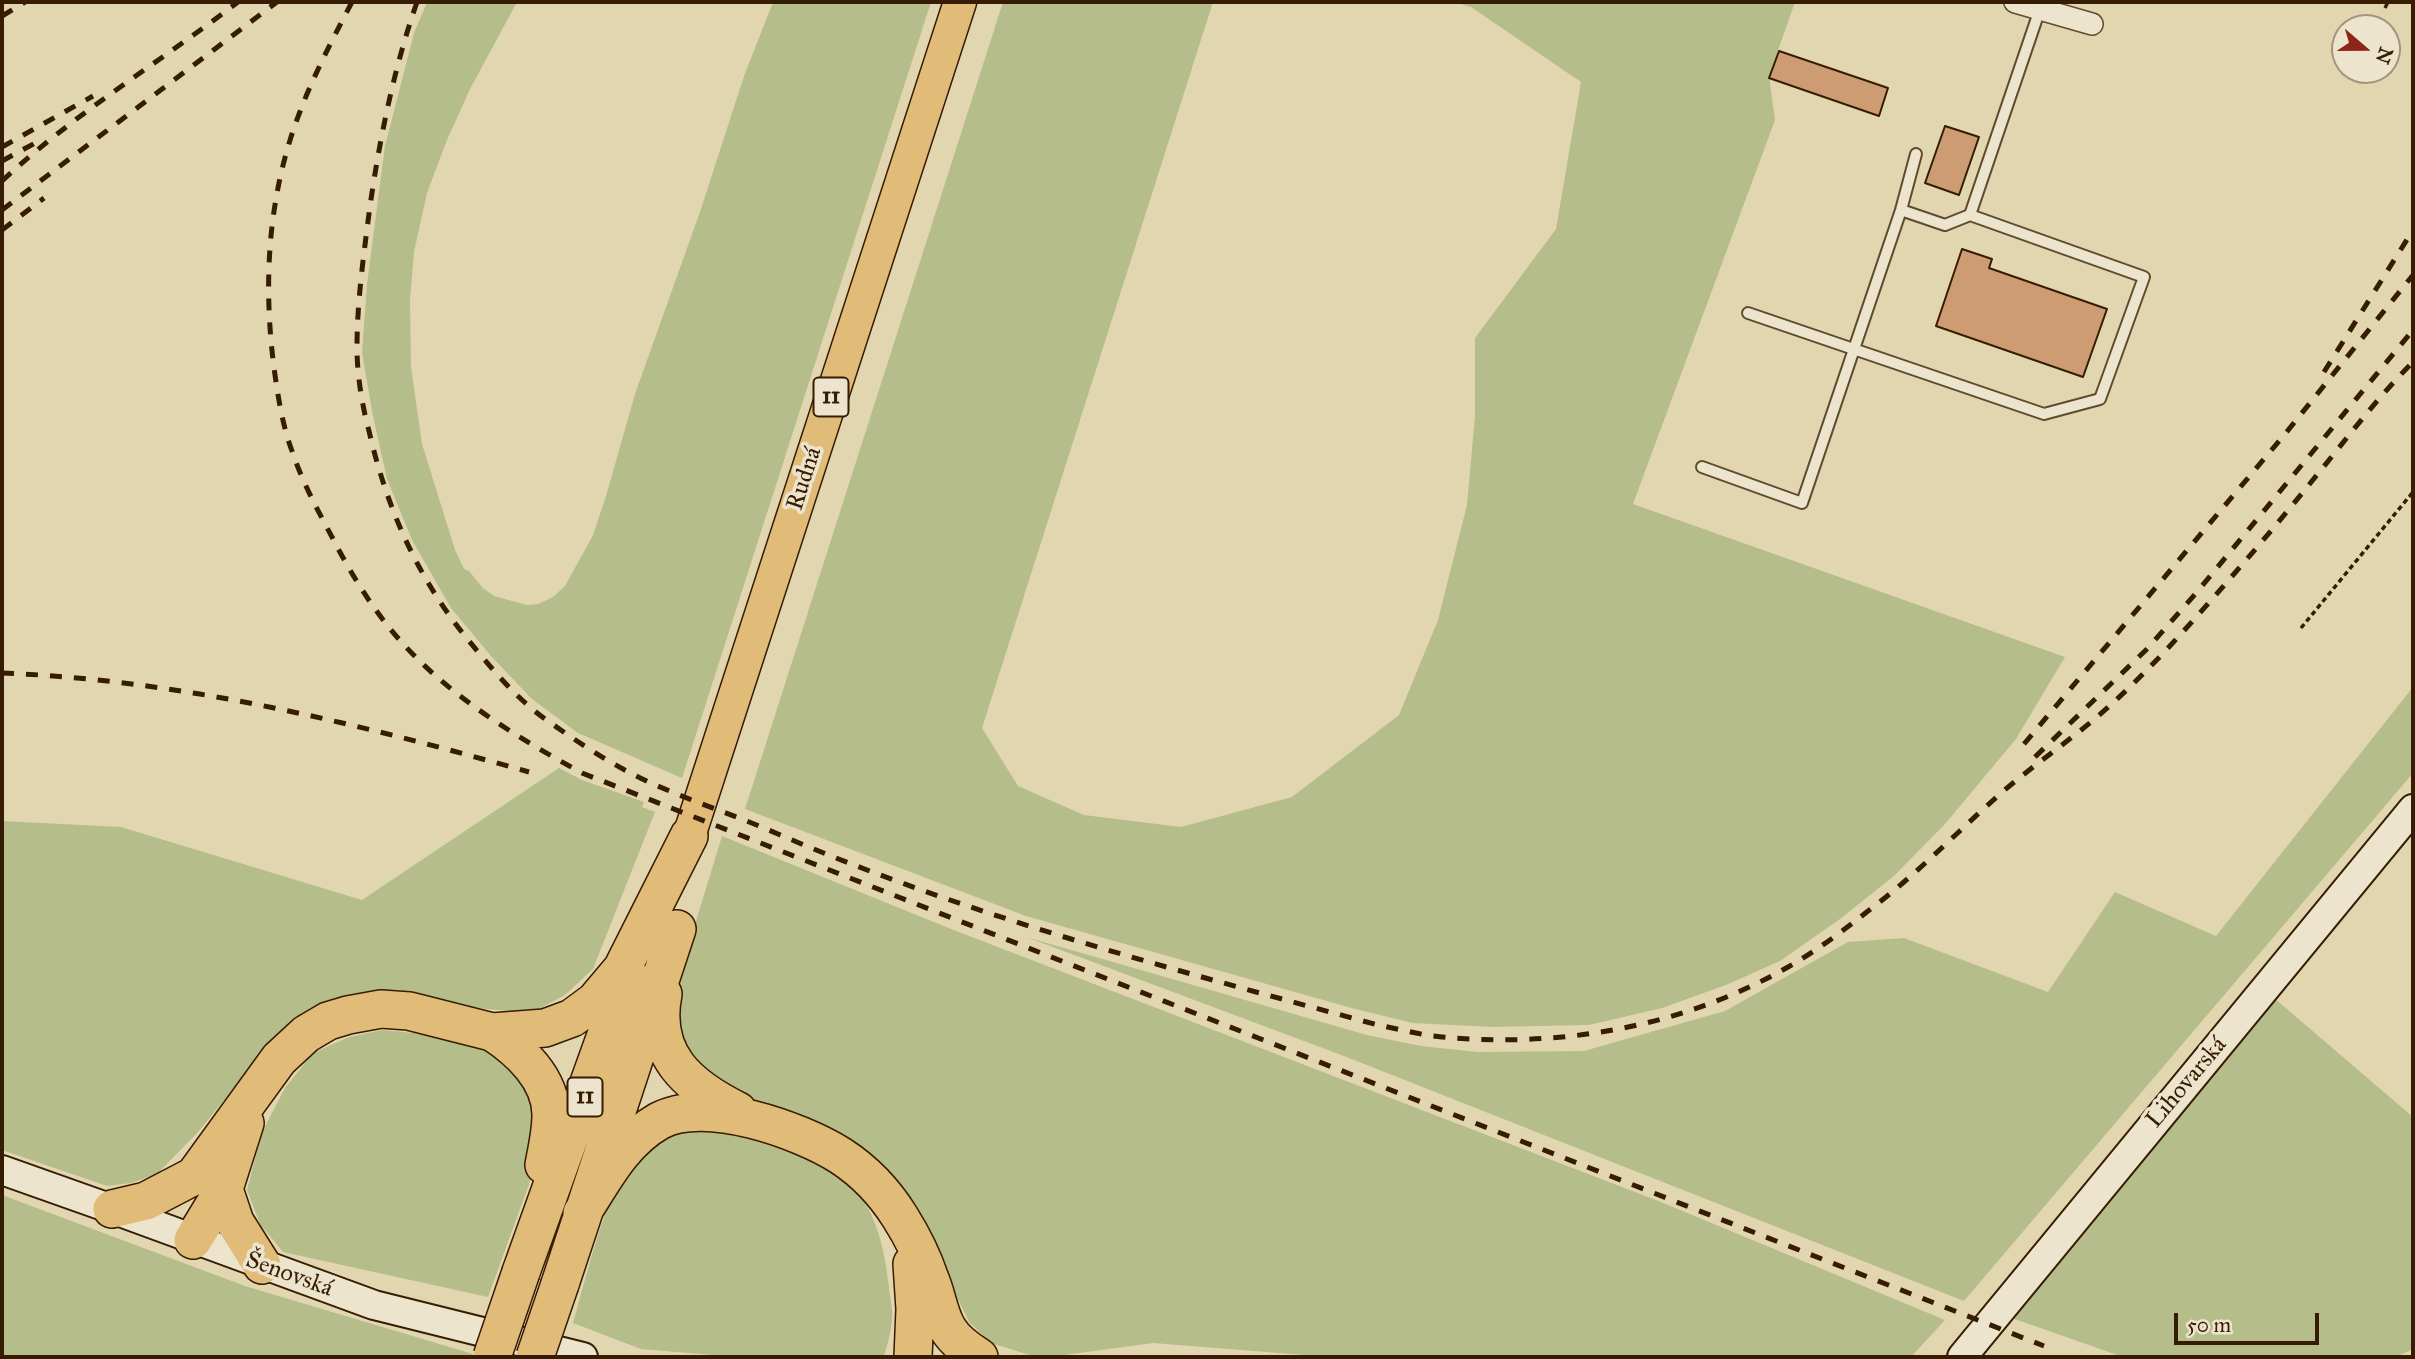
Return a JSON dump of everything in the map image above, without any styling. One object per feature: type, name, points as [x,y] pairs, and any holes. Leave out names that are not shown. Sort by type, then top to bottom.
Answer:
[{"type":"highway","name":"11","points":[[536,1357],[582,1213],[602,1161],[662,925],[688,836]]},
{"type":"highway","name":"11","points":[[492,1357],[596,1068],[662,925]]},
{"type":"highway","points":[[189,1238],[209,1183],[256,1088],[279,1059],[306,1034],[328,1021],[381,1009],[409,1012],[492,1032],[545,1028],[572,1018],[595,1001],[662,925]]},
{"type":"highway","points":[[662,925],[663,1028],[672,1059],[690,1082],[705,1094],[760,1122],[810,1140],[842,1157],[874,1185],[895,1210],[930,1277],[944,1343],[962,1345],[979,1357]]},
{"type":"highway","points":[[492,1032],[515,1048],[533,1069],[551,1113],[544,1167],[519,1239],[522,1268]]},
{"type":"highway","points":[[582,1213],[630,1142],[666,1118],[684,1112],[710,1112],[760,1122]]},
{"type":"highway","points":[[112,1209],[209,1183]]},
{"type":"highway","points":[[209,1183],[262,1265]]},
{"type":"highway","points":[[909,1235],[915,1309],[913,1357]]},
{"type":"main road","name":"Rudná","points":[[688,836],[960,2]]},
{"type":"street","points":[[2015,2],[2092,24]]},
{"type":"street","name":"Lihovarská","points":[[1962,1357],[2413,809]]},
{"type":"street","name":"Šenovská","points":[[2,1170],[373,1306],[583,1357]]},
{"type":"lane","points":[[1970,215],[2040,9]]},
{"type":"lane","points":[[1702,467],[1802,503],[1901,210],[1916,154]]},
{"type":"lane","points":[[1748,313],[2044,414],[2100,399],[2144,277],[1970,215],[1945,225],[1901,210]]},
{"type":"path","points":[[2385,8],[2388,2]]},
{"type":"path","points":[[2301,628],[2413,492]]},
{"type":"green space","points":[[427,2],[517,2],[470,89],[427,193],[414,252],[410,300],[411,367],[422,444],[455,550],[464,569],[494,596],[527,605],[538,604],[553,597],[565,586],[593,535],[635,394],[701,209],[744,76],[773,2],[931,2],[682,778],[578,733],[532,699],[451,608],[412,540],[387,479],[362,353],[367,284],[385,146],[414,33]]},
{"type":"green space","points":[[1003,2],[1213,2],[982,728],[1018,786],[1084,815],[1181,827],[1292,797],[1399,715],[1438,620],[1467,505],[1475,416],[1475,338],[1556,229],[1581,82],[1471,7],[1453,2],[1795,2],[1769,76],[1775,120],[1633,504],[2065,657],[2016,739],[1945,824],[1894,876],[1840,919],[1780,961],[1726,985],[1662,1008],[1589,1025],[1492,1027],[1413,1023],[1355,1009],[1026,916],[745,809]]},
{"type":"green space","points":[[2413,687],[2413,773],[1964,1301],[1344,1056],[1026,937],[1367,1035],[1421,1046],[1477,1052],[1584,1051],[1725,1011],[1848,942],[1904,938],[2048,992],[2115,892],[2216,936]]},
{"type":"green space","points":[[559,768],[582,780],[644,802],[642,807],[655,812],[593,969],[565,995],[531,1013],[476,1008],[421,996],[375,992],[323,1002],[291,1020],[199,1131],[157,1174],[131,1183],[107,1186],[2,1150],[2,821],[121,827],[362,900]]},
{"type":"green space","points":[[722,836],[951,929],[1661,1202],[1945,1320],[1911,1357],[1329,1357],[1153,1343],[1036,1357],[991,1343],[969,1322],[924,1228],[844,1143],[711,1081],[686,1061],[674,993]]},
{"type":"green space","points":[[2274,998],[2413,1117],[2413,1349],[2396,1357],[2123,1357],[2009,1317]]},
{"type":"green space","points":[[382,1030],[424,1034],[501,1057],[522,1081],[534,1108],[540,1154],[488,1297],[283,1252],[260,1224],[247,1190],[262,1132],[285,1088],[313,1053],[349,1037]]},
{"type":"green space","points":[[695,1129],[785,1149],[834,1171],[848,1181],[859,1194],[875,1222],[887,1271],[892,1316],[884,1357],[736,1357],[641,1349],[573,1323],[600,1230],[618,1182],[629,1163],[640,1149],[652,1140]]},
{"type":"green space","points":[[2,1195],[245,1286],[473,1354],[471,1357],[2,1357]]},
{"type":"building","points":[[1779,51],[1888,88],[1879,116],[1769,78]]},
{"type":"building","points":[[1945,126],[1979,137],[1959,195],[1925,183]]},
{"type":"building","points":[[1962,249],[1992,259],[1989,268],[2107,309],[2083,377],[1936,326]]},
{"type":"railway","points":[[2,16],[25,2]]},
{"type":"railway","points":[[2,181],[88,110],[238,2]]},
{"type":"railway","points":[[2,210],[277,2]]},
{"type":"railway","points":[[352,2],[304,102],[291,137],[277,194],[272,223],[269,281],[274,368],[283,420],[296,462],[340,552],[365,595],[385,622],[406,647],[445,684],[512,732],[582,773],[2044,1346]]},
{"type":"railway","points":[[417,2],[389,103],[370,206],[358,312],[357,358],[360,390],[385,488],[420,568],[434,593],[469,641],[514,692],[534,711],[571,737],[639,777],[851,864],[1074,940],[1226,984],[1378,1025],[1426,1035],[1487,1040],[1532,1039],[1620,1029],[1706,1005],[1748,988],[1819,948],[1902,883],[2000,794],[2097,717],[2136,681],[2227,582],[2373,405],[2413,362]]},
{"type":"railway","points":[[2,147],[93,96]]},
{"type":"railway","points":[[2,161],[37,142]]},
{"type":"railway","points":[[2,230],[44,198]]},
{"type":"railway","points":[[2324,372],[2413,230]]},
{"type":"railway","points":[[2024,744],[2285,434],[2413,275]]},
{"type":"railway","points":[[2035,757],[2148,648],[2413,330]]},
{"type":"railway","points":[[2,673],[69,677],[202,694],[334,721],[529,772]]}]
